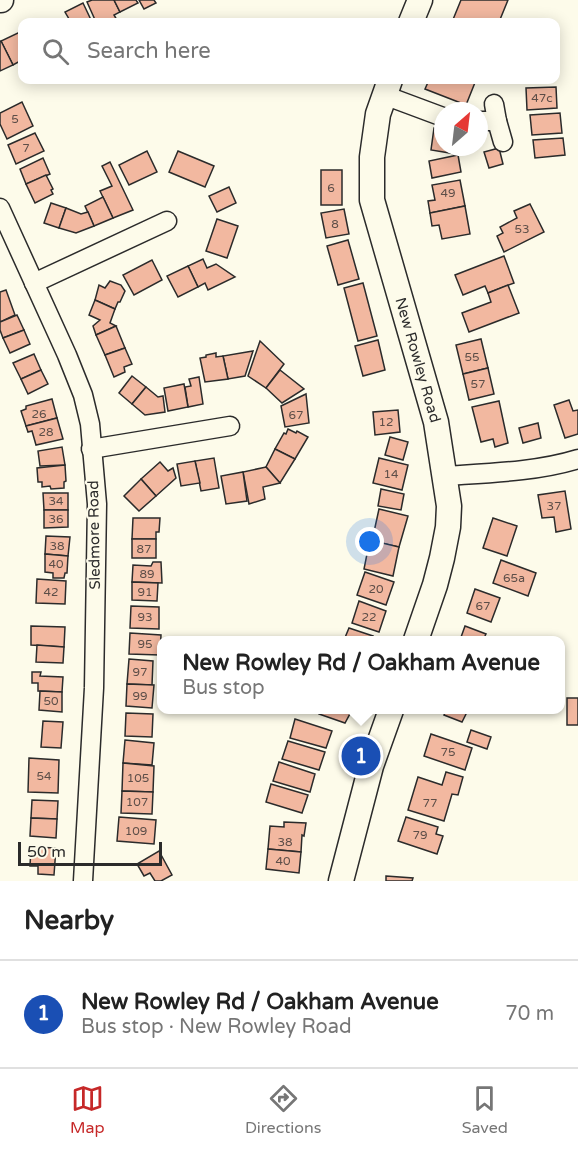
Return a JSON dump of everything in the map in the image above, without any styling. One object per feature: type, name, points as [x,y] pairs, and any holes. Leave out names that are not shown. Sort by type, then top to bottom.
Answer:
[{"type":"main road","points":[[413,18],[420,0]]},
{"type":"main road","name":"New Rowley Road","points":[[387,87],[378,114],[372,156],[372,200],[436,422],[448,506],[448,528],[435,585],[417,636]]},
{"type":"main road","points":[[341,881],[347,850],[371,766],[390,714]]},
{"type":"street","points":[[387,87],[434,112]]},
{"type":"street","points":[[488,117],[496,113],[503,142]]},
{"type":"street","name":"Sledmore Road","points":[[0,208],[67,355],[83,395],[90,424],[97,504],[94,688],[83,881]]},
{"type":"street","points":[[34,283],[167,220]]},
{"type":"street","points":[[91,449],[230,426]]},
{"type":"street","points":[[443,476],[564,463],[578,459]]},
{"type":"building","points":[[114,0],[120,12],[114,15],[116,18],[94,18],[87,2]]},
{"type":"building","points":[[114,0],[136,0],[138,3],[120,12]]},
{"type":"building","points":[[139,0],[154,0],[156,3],[144,9]]},
{"type":"building","points":[[461,0],[508,0],[501,18],[454,18]]},
{"type":"building","points":[[83,3],[90,18],[68,18],[65,12]]},
{"type":"building","points":[[18,33],[18,62],[13,65],[1,41]]},
{"type":"building","points":[[0,42],[13,65],[0,71]]},
{"type":"building","points":[[427,84],[474,84],[467,102],[458,102],[425,89]]},
{"type":"building","points":[[556,87],[557,108],[527,110],[526,88]]},
{"type":"building","points":[[22,102],[33,126],[7,139],[0,124],[0,113]]},
{"type":"building","points":[[560,113],[562,133],[532,135],[530,115]]},
{"type":"building","points":[[434,128],[434,150],[431,150]]},
{"type":"building","points":[[35,133],[44,151],[16,164],[8,145]]},
{"type":"building","points":[[563,138],[565,155],[535,158],[533,140]]},
{"type":"building","points":[[499,148],[503,164],[489,168],[485,156],[488,156],[488,151]]},
{"type":"building","points":[[147,151],[157,172],[129,185],[119,165]]},
{"type":"building","points":[[178,151],[214,166],[205,187],[169,172]]},
{"type":"building","points":[[458,156],[461,172],[432,178],[429,161]]},
{"type":"building","points":[[43,158],[50,174],[26,184],[20,169]]},
{"type":"building","points":[[110,162],[133,210],[113,218],[100,191],[112,186],[102,166]]},
{"type":"building","points":[[321,170],[342,170],[342,205],[321,205]]},
{"type":"building","points":[[46,175],[53,194],[35,203],[26,184]]},
{"type":"building","points":[[460,180],[465,206],[430,213],[428,201],[435,200],[432,185]]},
{"type":"building","points":[[229,187],[236,203],[217,212],[209,196]]},
{"type":"building","points":[[103,197],[113,218],[94,226],[85,206]]},
{"type":"building","points":[[51,203],[66,208],[59,228],[44,223]]},
{"type":"building","points":[[530,204],[544,232],[504,252],[497,236],[503,233],[500,227],[517,218],[514,211]]},
{"type":"building","points":[[465,206],[470,234],[442,239],[439,225],[432,226],[430,213]]},
{"type":"building","points":[[66,208],[81,214],[88,212],[94,226],[76,233],[59,228]]},
{"type":"building","points":[[344,209],[349,234],[326,238],[321,213]]},
{"type":"building","points":[[217,219],[238,226],[227,258],[206,251]]},
{"type":"building","points":[[348,240],[359,279],[338,285],[327,246]]},
{"type":"building","points":[[504,256],[514,283],[488,293],[485,286],[463,295],[455,275]]},
{"type":"building","points":[[203,259],[207,268],[216,264],[235,277],[208,290],[205,283],[198,287],[188,266]]},
{"type":"building","points":[[152,260],[162,280],[134,295],[123,275]]},
{"type":"building","points":[[188,266],[198,287],[178,297],[167,276]]},
{"type":"building","points":[[110,281],[121,285],[125,291],[115,309],[95,300],[99,285],[105,288]]},
{"type":"building","points":[[363,283],[377,336],[358,341],[344,288]]},
{"type":"building","points":[[508,285],[519,313],[469,332],[462,313],[491,302],[488,293]]},
{"type":"building","points":[[6,290],[15,315],[0,322],[0,292]]},
{"type":"building","points":[[95,300],[115,309],[110,323],[116,326],[96,335],[93,326],[100,320],[89,315]]},
{"type":"building","points":[[17,315],[24,330],[3,338],[0,322]]},
{"type":"building","points":[[116,326],[125,348],[105,355],[96,335]]},
{"type":"building","points":[[24,330],[30,344],[10,353],[3,338]]},
{"type":"building","points":[[481,339],[488,368],[463,374],[456,345]]},
{"type":"building","points":[[378,340],[385,370],[363,376],[355,346]]},
{"type":"building","points":[[260,341],[284,364],[266,388],[248,376]]},
{"type":"building","points":[[125,348],[132,364],[124,367],[125,372],[114,377],[105,355]]},
{"type":"building","points":[[253,351],[245,376],[228,379],[223,356]]},
{"type":"building","points":[[216,353],[216,357],[223,356],[228,379],[205,382],[200,358]]},
{"type":"building","points":[[34,354],[41,370],[21,379],[13,363]]},
{"type":"building","points":[[488,368],[494,394],[469,400],[463,374]]},
{"type":"building","points":[[41,370],[48,384],[28,394],[21,379]]},
{"type":"building","points":[[280,370],[304,389],[282,403],[266,388]]},
{"type":"building","points":[[132,376],[146,387],[132,404],[119,393]]},
{"type":"building","points":[[199,377],[203,404],[188,407],[185,387],[191,386],[189,379]]},
{"type":"building","points":[[184,384],[188,407],[168,411],[164,388]]},
{"type":"building","points":[[146,387],[158,397],[163,396],[165,412],[145,415],[132,404]]},
{"type":"building","points":[[306,394],[309,423],[285,427],[281,406]]},
{"type":"building","points":[[52,399],[57,418],[26,426],[21,411],[26,409],[26,406]]},
{"type":"building","points":[[569,400],[573,411],[578,410],[578,434],[565,438],[554,405]]},
{"type":"building","points":[[499,401],[508,443],[495,447],[493,439],[481,442],[472,407]]},
{"type":"building","points":[[398,410],[400,432],[375,435],[373,412]]},
{"type":"building","points":[[57,418],[63,439],[36,445],[32,431],[28,432],[26,426]]},
{"type":"building","points":[[538,423],[541,438],[523,443],[519,428]]},
{"type":"building","points":[[288,429],[308,437],[295,459],[275,449]]},
{"type":"building","points":[[390,437],[408,442],[403,460],[385,455]]},
{"type":"building","points":[[62,447],[65,465],[40,466],[38,451]]},
{"type":"building","points":[[275,449],[295,459],[280,483],[266,467]]},
{"type":"building","points":[[214,458],[219,488],[201,491],[195,461]]},
{"type":"building","points":[[379,458],[408,465],[402,490],[373,483]]},
{"type":"building","points":[[195,461],[200,483],[181,486],[177,464]]},
{"type":"building","points":[[160,462],[168,471],[173,468],[176,478],[156,496],[141,479]]},
{"type":"building","points":[[65,465],[64,488],[42,487],[42,482],[38,482],[37,468]]},
{"type":"building","points":[[266,467],[280,483],[263,487],[265,499],[249,504],[243,472]]},
{"type":"building","points":[[243,472],[247,501],[226,504],[221,476]]},
{"type":"building","points":[[141,479],[156,496],[139,511],[124,496]]},
{"type":"building","points":[[381,489],[404,494],[401,510],[378,506]]},
{"type":"building","points":[[565,491],[571,529],[556,532],[554,517],[542,518],[538,495]]},
{"type":"building","points":[[43,493],[68,493],[68,510],[44,510]]},
{"type":"building","points":[[379,509],[408,516],[399,547],[372,541]]},
{"type":"building","points":[[44,510],[68,510],[68,527],[44,528]]},
{"type":"building","points":[[133,518],[160,518],[156,539],[132,539]]},
{"type":"building","points":[[493,518],[517,526],[507,556],[483,548]]},
{"type":"building","points":[[46,536],[70,537],[68,556],[45,554]]},
{"type":"building","points":[[132,539],[156,539],[156,558],[132,558]]},
{"type":"building","points":[[374,541],[399,547],[393,576],[364,569],[368,549],[372,550]]},
{"type":"building","points":[[45,554],[68,556],[67,573],[64,578],[53,578],[53,573],[45,572]]},
{"type":"building","points":[[501,560],[536,573],[528,596],[493,583]]},
{"type":"building","points":[[153,562],[161,562],[162,583],[132,582],[133,565],[151,566]]},
{"type":"building","points":[[365,572],[394,582],[386,605],[357,595]]},
{"type":"building","points":[[37,579],[66,581],[65,604],[36,603]]},
{"type":"building","points":[[132,582],[158,583],[157,601],[132,600]]},
{"type":"building","points":[[475,589],[500,598],[491,622],[467,613]]},
{"type":"building","points":[[359,601],[386,611],[379,632],[352,623]]},
{"type":"building","points":[[131,606],[159,607],[159,629],[130,628]]},
{"type":"building","points":[[31,626],[65,627],[64,647],[31,645]]},
{"type":"building","points":[[465,626],[486,634],[485,636],[461,636]]},
{"type":"building","points":[[349,628],[373,636],[346,636]]},
{"type":"building","points":[[130,633],[161,635],[157,636],[157,655],[129,654]]},
{"type":"building","points":[[37,645],[64,647],[63,663],[36,662]]},
{"type":"building","points":[[129,659],[153,661],[152,685],[127,684]]},
{"type":"building","points":[[32,672],[41,672],[40,676],[63,677],[62,692],[38,691],[38,683],[32,683]]},
{"type":"building","points":[[127,684],[154,685],[152,708],[126,706]]},
{"type":"building","points":[[40,691],[62,692],[62,712],[39,710]]},
{"type":"building","points":[[567,698],[578,698],[578,725],[567,725]]},
{"type":"building","points":[[126,713],[153,714],[152,737],[125,736]]},
{"type":"building","points":[[319,714],[350,714],[345,723]]},
{"type":"building","points":[[444,714],[466,714],[462,722]]},
{"type":"building","points":[[295,719],[332,731],[326,748],[290,738]]},
{"type":"building","points":[[43,721],[63,722],[61,748],[41,747]]},
{"type":"building","points":[[471,730],[491,737],[487,749],[467,742]]},
{"type":"building","points":[[431,734],[472,748],[465,770],[424,756]]},
{"type":"building","points":[[125,740],[154,743],[152,765],[123,763]]},
{"type":"building","points":[[288,741],[325,752],[319,770],[282,759]]},
{"type":"building","points":[[29,758],[59,760],[58,793],[28,792]]},
{"type":"building","points":[[279,762],[315,774],[310,792],[273,781]]},
{"type":"building","points":[[123,763],[154,766],[153,792],[122,791]]},
{"type":"building","points":[[446,772],[463,777],[458,795],[452,794],[444,821],[408,810],[418,777],[442,785]]},
{"type":"building","points":[[271,784],[308,795],[302,813],[266,802]]},
{"type":"building","points":[[122,791],[153,792],[152,814],[121,813]]},
{"type":"building","points":[[32,800],[58,801],[57,819],[31,818]]},
{"type":"building","points":[[119,817],[156,820],[154,844],[117,841]]},
{"type":"building","points":[[406,817],[438,827],[436,834],[443,836],[437,854],[398,841]]},
{"type":"building","points":[[31,818],[57,819],[56,838],[30,836]]},
{"type":"building","points":[[284,822],[306,823],[304,836],[302,835],[301,852],[268,849],[270,826],[284,827]]},
{"type":"building","points":[[31,847],[56,848],[54,875],[38,874],[38,866],[30,866]]},
{"type":"building","points":[[268,849],[301,852],[299,873],[266,869]]},
{"type":"building","points":[[159,851],[172,875],[161,881],[155,881],[150,873],[144,876],[137,864]]},
{"type":"building","points":[[386,876],[413,878],[412,881],[386,881]]},
{"type":"place","name":"New Rowley Rd / Oakham Avenue","points":[[361,756]]}]
